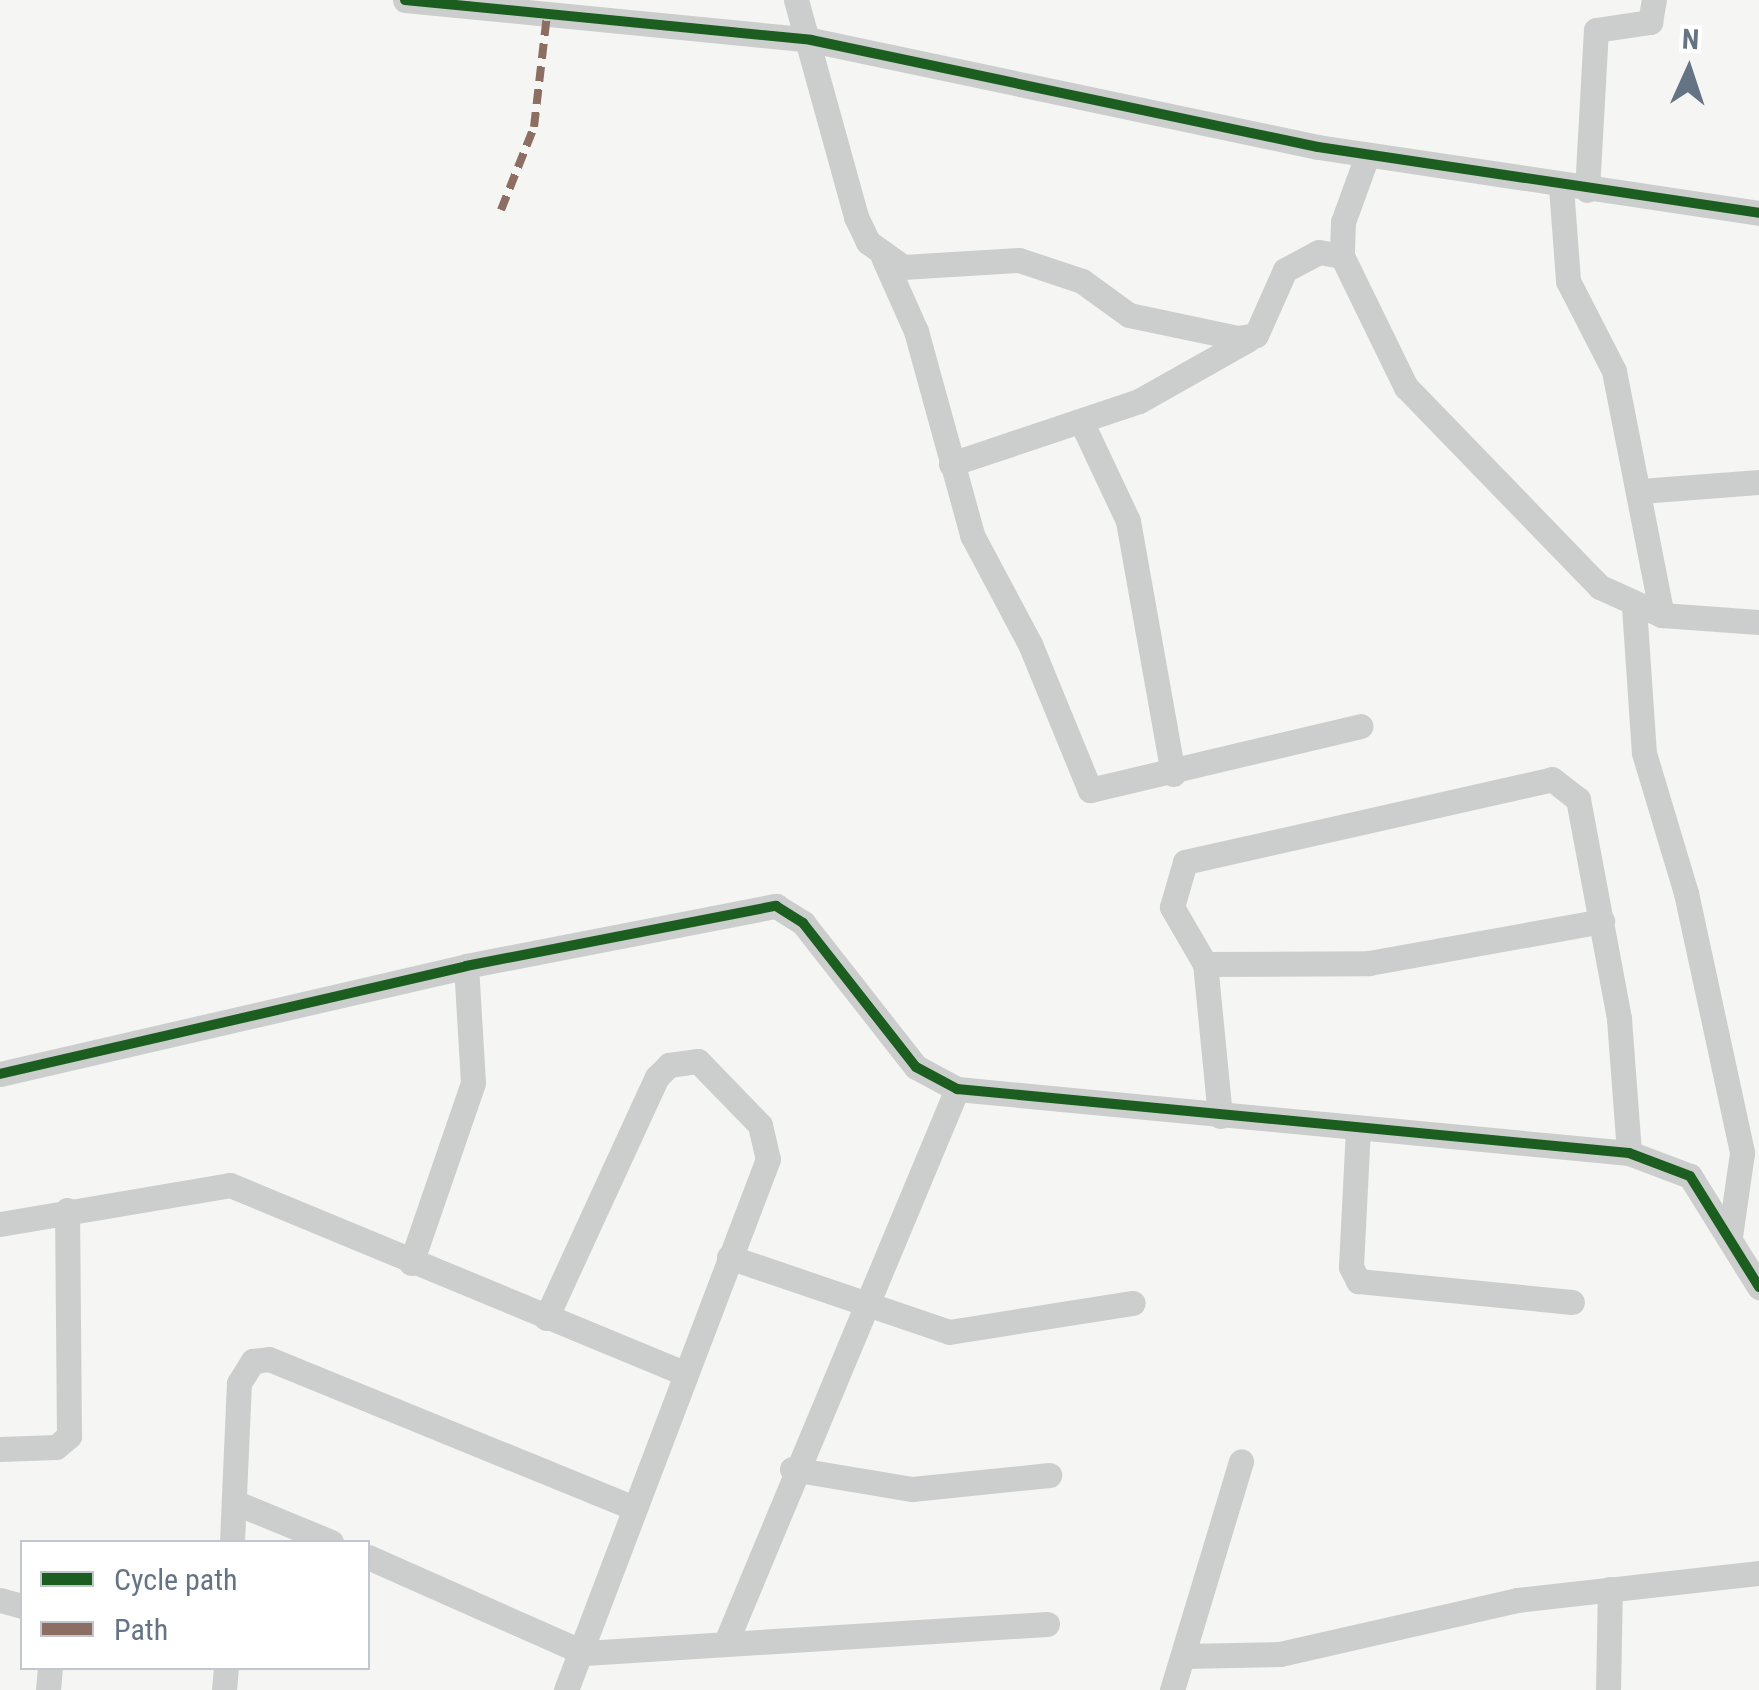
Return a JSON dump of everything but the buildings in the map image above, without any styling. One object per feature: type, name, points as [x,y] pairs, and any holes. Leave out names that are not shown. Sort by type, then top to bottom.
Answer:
[{"type":"street","points":[[405,0],[811,40],[1366,156],[1759,213]]},
{"type":"street","points":[[796,0],[811,40],[856,217],[883,256],[916,331],[972,535],[1030,644],[1087,788],[1173,774],[1361,726]]},
{"type":"street","points":[[1587,190],[1596,30],[1650,22],[1654,0]]},
{"type":"street","points":[[1366,156],[1349,195],[1342,256],[1396,370],[1438,426],[1600,587],[1634,607],[1662,615],[1759,622]]},
{"type":"street","points":[[1561,187],[1568,281],[1614,371],[1642,491],[1662,615]]},
{"type":"street","points":[[951,464],[1138,401],[1256,335],[1285,270],[1319,252],[1342,256]]},
{"type":"street","points":[[883,256],[929,269],[1018,260],[1082,281],[1129,314],[1218,336],[1256,335]]},
{"type":"street","points":[[1081,421],[1128,522],[1173,774]]},
{"type":"street","points":[[1642,491],[1759,482]]},
{"type":"street","points":[[1634,607],[1641,739],[1742,1153],[1730,1236]]},
{"type":"street","points":[[1220,1116],[1205,964],[1172,907],[1185,862],[1534,779],[1567,784],[1578,799],[1602,921],[1629,1153]]},
{"type":"street","points":[[0,1074],[466,966],[776,906],[803,923],[916,1067],[957,1089],[1629,1153],[1690,1176],[1759,1287]]},
{"type":"street","points":[[1205,964],[1368,963],[1602,921]]},
{"type":"street","points":[[411,1263],[473,1083],[466,966]]},
{"type":"street","points":[[546,1318],[669,1064],[698,1061],[716,1073],[769,1140],[730,1257],[680,1372],[629,1506],[585,1653],[566,1690]]},
{"type":"street","points":[[726,1642],[792,1469],[957,1089]]},
{"type":"street","points":[[1358,1128],[1351,1267],[1358,1281],[1572,1302]]},
{"type":"street","points":[[0,1224],[230,1185],[680,1372]]},
{"type":"street","points":[[0,1449],[56,1447],[69,1436],[67,1210]]},
{"type":"street","points":[[730,1257],[863,1308],[949,1332],[1133,1303]]},
{"type":"street","points":[[232,1540],[239,1384],[253,1361],[268,1359],[629,1506]]},
{"type":"street","points":[[1172,1690],[1241,1460]]},
{"type":"street","points":[[792,1469],[912,1489],[1049,1474]]},
{"type":"street","points":[[234,1502],[326,1540]]},
{"type":"street","points":[[370,1559],[585,1653],[1047,1624]]},
{"type":"street","points":[[1184,1656],[1280,1654],[1610,1588],[1759,1573]]},
{"type":"street","points":[[1608,1690],[1610,1588]]},
{"type":"marked path","points":[[501,210],[534,127],[547,14]]},
{"type":"cycle path","points":[[405,0],[811,40],[1318,147],[1759,213]]},
{"type":"cycle path","points":[[0,1074],[466,966],[776,906],[803,923],[916,1067],[957,1089],[1629,1153],[1690,1176],[1759,1287]]}]
